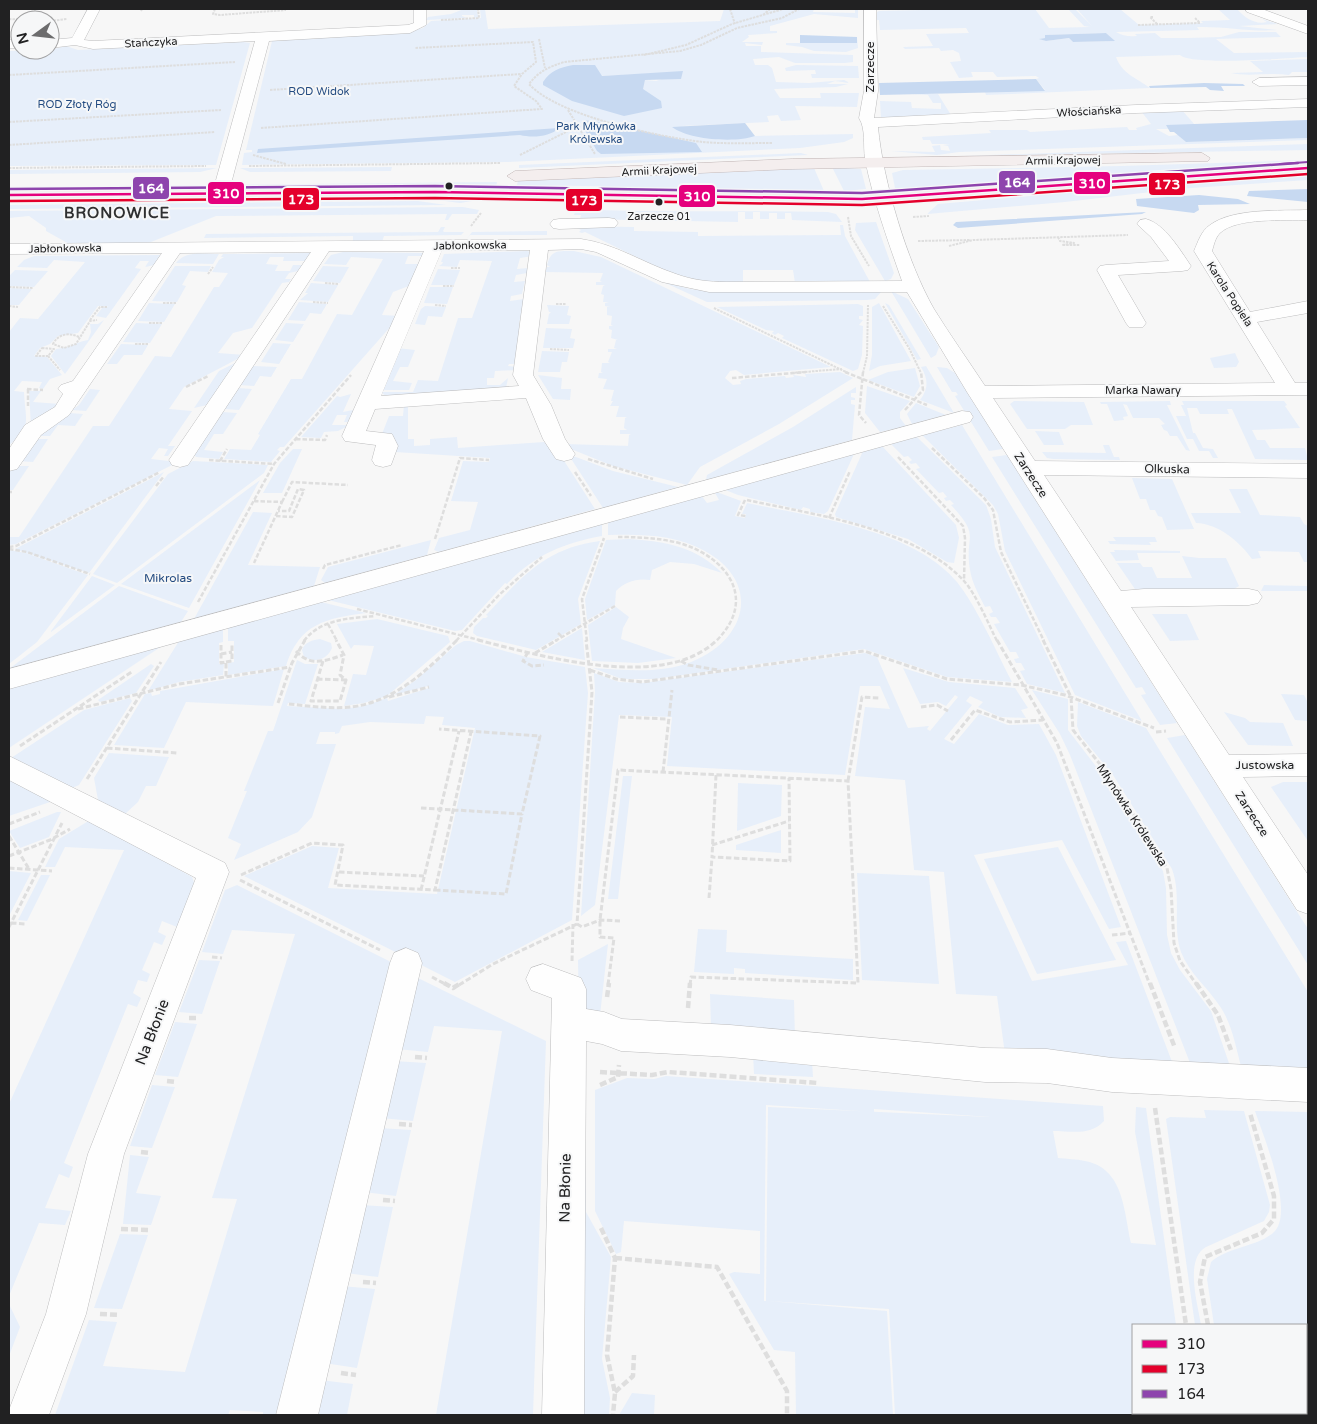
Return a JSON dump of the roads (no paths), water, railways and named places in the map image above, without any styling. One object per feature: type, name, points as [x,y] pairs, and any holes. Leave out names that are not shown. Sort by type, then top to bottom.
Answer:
[{"type":"main road","name":"Armii Krajowej","points":[[9,182],[491,178],[792,164],[873,156],[1308,155]]},
{"type":"main road","name":"Armii Krajowej","points":[[9,195],[435,192],[818,199],[884,198],[1308,168]]},
{"type":"street","points":[[77,41],[94,9]]},
{"type":"street","name":"Zarzecze","points":[[870,9],[871,91],[866,114],[870,123],[873,156],[884,198],[913,286],[977,392],[1308,901]]},
{"type":"street","points":[[1251,9],[1308,30]]},
{"type":"street","name":"Stańczyka","points":[[60,43],[77,41],[82,44],[93,45],[404,30],[418,26],[420,15]]},
{"type":"street","points":[[224,180],[263,37]]},
{"type":"street","points":[[1259,82],[1308,80]]},
{"type":"street","name":"Włościańska","points":[[870,123],[1308,102]]},
{"type":"street","name":"Karola Popiela","points":[[1299,389],[1246,318],[1203,252],[1208,236],[1216,228],[1232,222],[1308,216]]},
{"type":"street","points":[[559,224],[608,223]]},
{"type":"street","points":[[1136,323],[1106,270],[1182,266],[1151,228]]},
{"type":"street","points":[[540,244],[535,270],[536,281],[530,333],[523,371],[524,379],[541,405],[554,439],[562,450]]},
{"type":"street","name":"Jabłonkowska","points":[[12,252],[175,247],[581,244],[600,246],[666,277],[700,286],[726,288],[913,286]]},
{"type":"street","points":[[383,460],[387,446],[384,440],[353,436],[431,258],[434,245]]},
{"type":"street","points":[[180,460],[324,246]]},
{"type":"street","points":[[9,464],[33,430],[60,412],[72,392],[175,247]]},
{"type":"street","points":[[1246,318],[1308,307]]},
{"type":"street","name":"Marka Nawary","points":[[977,392],[1299,389]]},
{"type":"street","points":[[367,403],[474,397],[531,390]]},
{"type":"street","points":[[9,679],[962,417]]},
{"type":"street","name":"Olkuska","points":[[1026,468],[1308,471]]},
{"type":"street","points":[[1113,600],[1144,597],[1249,596]]},
{"type":"street","name":"Na Błonie","points":[[13,757],[90,808],[214,872],[106,1154],[66,1314],[28,1415]]},
{"type":"street","name":"Justowska","points":[[1221,766],[1308,766]]},
{"type":"street","points":[[297,1415],[406,963]]},
{"type":"street","name":"Na Błonie","points":[[543,979],[569,989],[562,1415]]},
{"type":"street","points":[[568,1022],[604,1028],[621,1035],[730,1041],[841,1053],[985,1065],[1047,1066],[1112,1075],[1308,1085]]},
{"type":"place","name":"Zarzecze 01","points":[[659,202]]},
{"type":"district","name":"BRONOWICE","points":[[117,213]]},
{"type":"park label","name":"ROD Widok","points":[[319,91]]},
{"type":"park label","name":"ROD Złoty Róg","points":[[77,104]]},
{"type":"park label","name":"Park Młynówka Królewska","points":[[596,132]]},
{"type":"park label","name":"Mikrolas","points":[[168,578]]}]
